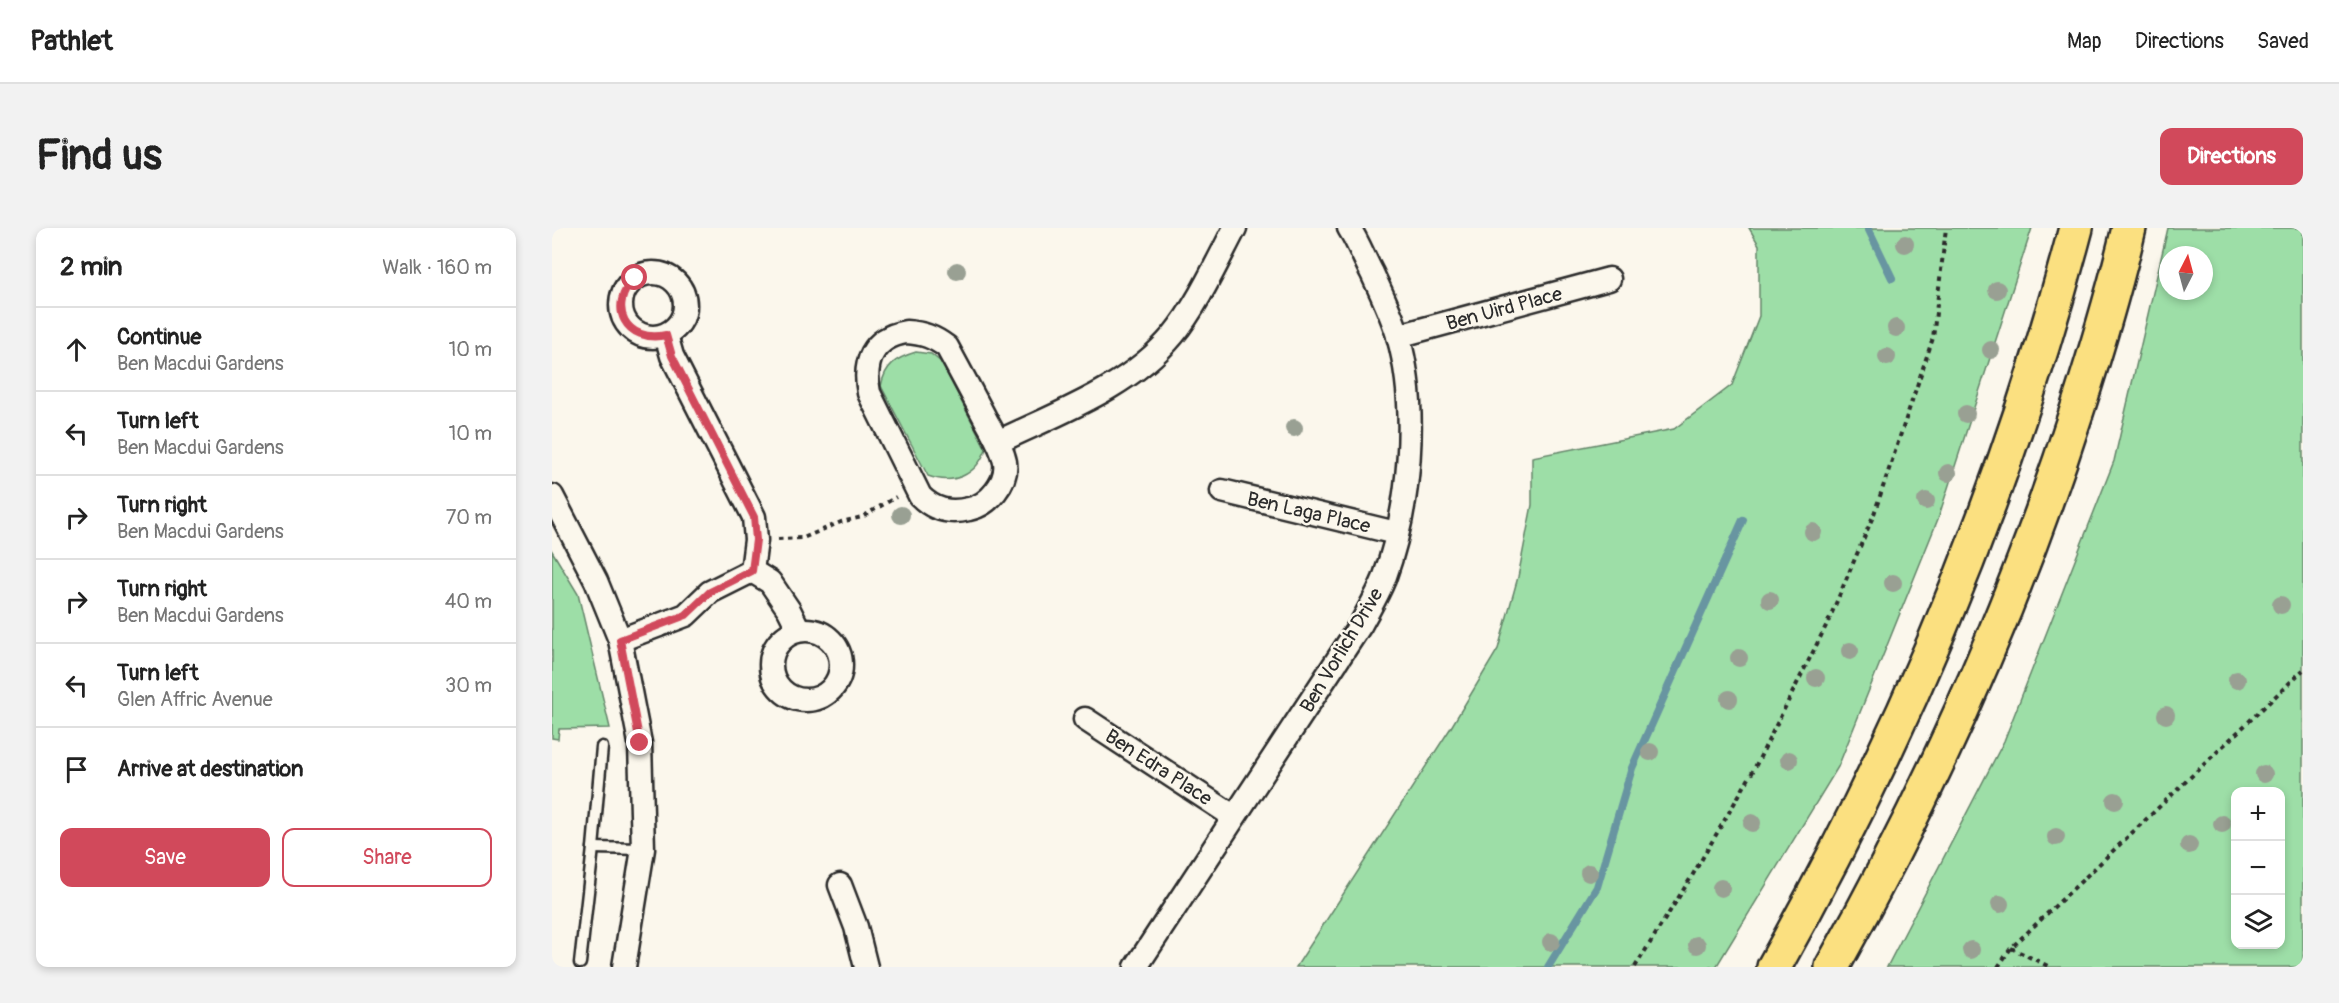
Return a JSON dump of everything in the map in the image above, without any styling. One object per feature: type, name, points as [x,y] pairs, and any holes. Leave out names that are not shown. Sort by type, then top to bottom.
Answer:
[{"type":"highway","points":[[1774,967],[1854,819],[1945,618],[2017,424],[2046,337],[2076,228]]},
{"type":"highway","points":[[1832,967],[1911,819],[1987,654],[2025,561],[2092,361],[2129,228]]},
{"type":"street","points":[[998,442],[1119,380],[1156,353],[1174,334],[1213,270],[1234,228]]},
{"type":"street","name":"Ben Vorlich Drive","points":[[1136,967],[1361,624],[1383,581],[1407,478],[1410,432],[1407,388],[1398,336],[1378,285],[1349,228]]},
{"type":"street","name":"Ben Uird Place","points":[[1398,336],[1610,279]]},
{"type":"street","points":[[918,333],[933,337],[947,347],[998,442],[1005,462],[1004,474],[991,498],[974,508],[947,511],[931,507],[915,487],[869,393],[866,379],[873,349],[894,334],[918,333]]},
{"type":"street","points":[[666,335],[677,366],[754,517],[756,540],[752,571]]},
{"type":"street","name":"Ben Laga Place","points":[[1222,491],[1396,533]]},
{"type":"street","points":[[552,496],[596,580],[620,640],[640,743],[643,849],[623,965]]},
{"type":"street","points":[[620,640],[686,615],[710,592],[752,571]]},
{"type":"street","points":[[752,571],[770,582],[799,630]]},
{"type":"street","name":"Ben Edra Place","points":[[1086,719],[1233,816]]},
{"type":"street","points":[[840,885],[856,927],[866,967]]},
{"type":"lane","points":[[580,963],[602,747]]},
{"type":"lane","points":[[593,848],[643,849]]},
{"type":"path","points":[[1635,967],[1692,876],[1752,772],[1828,622],[1874,514],[1933,338],[1946,228]]},
{"type":"path","points":[[756,540],[804,538],[841,522],[862,517],[915,487]]},
{"type":"path","points":[[1998,967],[2011,948],[2303,670]]},
{"type":"path","points":[[2011,948],[2050,967]]},
{"type":"green space","points":[[1749,228],[2032,228],[1938,519],[1838,767],[1716,967],[1296,967],[1450,729],[1498,649],[1518,577],[1532,505],[1532,457],[1674,429],[1732,385],[1759,316],[1759,245]]},
{"type":"green space","points":[[2168,228],[2303,228],[2303,967],[1887,967],[2004,741],[2114,461],[2159,267],[2159,300],[2213,300],[2213,246],[2164,246]]},
{"type":"green space","points":[[916,352],[931,354],[941,362],[986,449],[982,458],[970,472],[955,479],[937,479],[928,476],[881,386],[885,373],[893,363]]},
{"type":"green space","points":[[552,551],[578,594],[610,728],[559,729],[558,739],[552,738]]},
{"type":"waterway","points":[[1868,228],[1892,278]]},
{"type":"waterway","points":[[1548,967],[1597,887],[1632,768],[1743,520]]},
{"type":"route","points":[[635,278],[621,297],[621,310],[625,320],[632,330],[642,336],[654,338],[666,335],[672,356],[754,517],[756,540],[752,571],[710,592],[686,615],[620,640],[640,743]]}]
